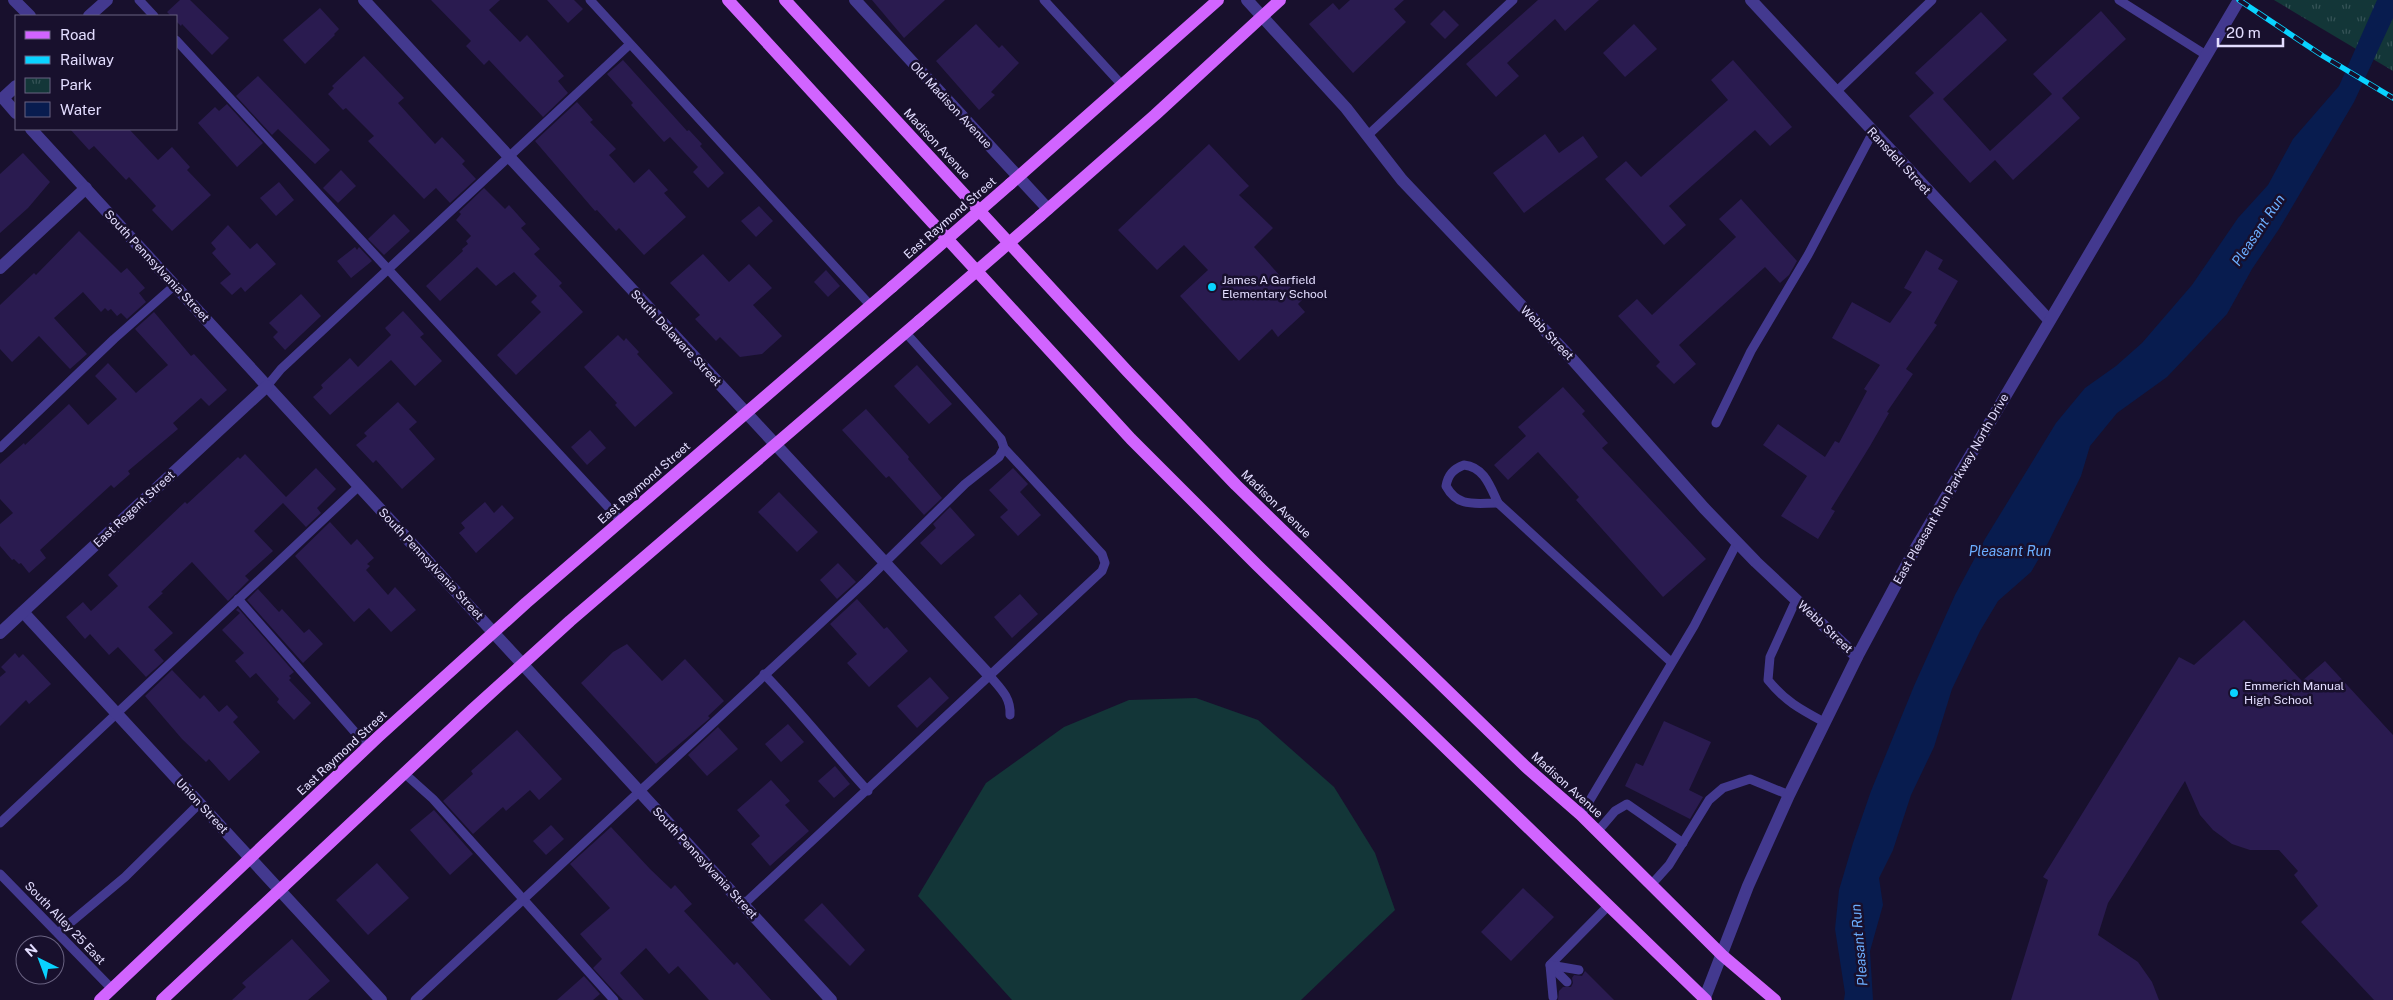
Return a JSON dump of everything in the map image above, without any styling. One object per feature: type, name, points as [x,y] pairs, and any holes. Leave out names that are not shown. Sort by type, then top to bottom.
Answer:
[{"type":"main road","points":[[728,0],[1131,439],[1705,1000]]},
{"type":"main road","name":"Madison Avenue","points":[[785,0],[1128,372],[1236,484],[1526,767],[1581,815],[1722,955],[1775,1000]]},
{"type":"main road","name":"East Raymond Street","points":[[100,1000],[368,747],[494,633],[871,306],[1218,0]]},
{"type":"main road","points":[[162,1000],[523,664],[1044,212],[1280,0]]},
{"type":"street","points":[[14,0],[29,15]]},
{"type":"street","points":[[91,15],[106,0]]},
{"type":"street","name":"South Delaware Street","points":[[364,0],[989,675]]},
{"type":"street","name":"Old Madison Avenue","points":[[855,0],[1044,212]]},
{"type":"street","name":"Webb Street","points":[[1247,0],[1346,108],[1402,180],[1572,359],[1687,490],[1737,543],[1857,657]]},
{"type":"street","name":"Ransdell Street","points":[[1751,0],[2049,320]]},
{"type":"street","name":"East Pleasant Run Parkway North Drive","points":[[1705,1000],[1748,886],[1789,795],[1857,657],[1914,551],[2239,0]]},
{"type":"street","points":[[15,87],[1,98],[15,112]]},
{"type":"street","name":"South Pennsylvania Street","points":[[32,130],[639,791],[743,905],[824,998]]},
{"type":"street","points":[[0,268],[86,188]]},
{"type":"street","name":"East Regent Street","points":[[0,633],[267,386]]},
{"type":"street","name":"Union Street","points":[[23,612],[381,1000]]},
{"type":"lane","points":[[139,0],[153,15]]},
{"type":"lane","points":[[590,0],[871,306]]},
{"type":"lane","points":[[1044,0],[1122,85]]},
{"type":"lane","points":[[1367,136],[1513,0]]},
{"type":"lane","points":[[1836,92],[1932,0]]},
{"type":"lane","points":[[2119,0],[2206,55]]},
{"type":"lane","points":[[178,42],[389,268],[621,521]]},
{"type":"lane","points":[[267,386],[281,368],[630,44]]},
{"type":"lane","points":[[1716,423],[1750,351],[1808,255],[1873,132]]},
{"type":"lane","points":[[0,448],[114,339],[175,285]]},
{"type":"lane","points":[[743,905],[1102,570],[1104,563],[1102,554],[1004,448],[1001,439],[906,332]]},
{"type":"lane","points":[[415,1000],[884,563],[965,484],[999,457],[1004,448]]},
{"type":"lane","points":[[1498,503],[1463,502],[1452,497],[1446,486],[1448,477],[1456,468],[1464,465],[1472,466],[1481,472],[1498,503],[1671,662]]},
{"type":"lane","points":[[0,824],[359,486]]},
{"type":"lane","points":[[1581,815],[1694,626],[1737,543]]},
{"type":"lane","points":[[238,600],[368,747]]},
{"type":"lane","points":[[1796,600],[1770,657],[1768,680],[1795,707],[1824,722]]},
{"type":"lane","points":[[764,674],[795,706],[820,738],[868,790]]},
{"type":"lane","points":[[989,675],[1006,694],[1011,704],[1010,715]]},
{"type":"lane","points":[[404,773],[434,799],[614,1000]]},
{"type":"lane","points":[[1651,885],[1669,865],[1710,800],[1723,788],[1750,779],[1789,795]]},
{"type":"lane","points":[[58,933],[125,877],[200,803]]},
{"type":"lane","points":[[1597,832],[1615,811],[1627,804],[1682,843]]},
{"type":"lane","name":"South Alley 25 East","points":[[0,874],[112,988]]},
{"type":"lane","points":[[1553,997],[1550,965],[1609,905]]},
{"type":"lane","points":[[1550,965],[1580,970]]},
{"type":"lane","points":[[1550,965],[1567,982]]},
{"type":"green space","points":[[2274,0],[2393,0],[2393,71]]},
{"type":"green space","points":[[1196,698],[1258,720],[1334,787],[1375,853],[1395,910],[1301,1000],[1012,1000],[918,896],[986,783],[1064,727],[1129,700]]},
{"type":"water","name":"Pleasant Run","points":[[2377,0],[2393,0],[2393,18],[2354,102],[2279,229],[2252,269],[2227,314],[2167,377],[2117,413],[2090,446],[2081,476],[2048,543],[2031,572],[1998,601],[1980,631],[1952,689],[1934,747],[1911,795],[1893,850],[1879,878],[1883,905],[1870,951],[1873,1000],[1844,1000],[1845,993],[1835,929],[1839,890],[1871,791],[1914,686],[1955,595],[1985,539],[2056,423],[2085,388],[2116,366],[2142,343],[2192,285],[2238,218],[2268,185],[2293,139],[2339,86]]},
{"type":"building","points":[[180,0],[190,0],[229,38],[212,55],[182,24],[181,26],[178,23],[178,15],[170,15],[167,12]]},
{"type":"building","points":[[431,0],[500,0],[489,10],[520,42],[527,35],[564,76],[558,81],[568,93],[543,117],[489,60],[484,65],[466,46],[471,41]]},
{"type":"building","points":[[547,0],[574,0],[583,9],[568,23]]},
{"type":"building","points":[[872,0],[945,0],[904,38]]},
{"type":"building","points":[[1350,0],[1404,0],[1394,9],[1406,22],[1353,73],[1309,24],[1333,3],[1339,10]]},
{"type":"building","points":[[1538,0],[1599,0],[1565,31],[1555,19],[1507,63],[1519,76],[1496,97],[1466,64]]},
{"type":"building","points":[[320,8],[339,29],[305,64],[283,40]]},
{"type":"building","points":[[1444,10],[1459,25],[1445,39],[1430,24]]},
{"type":"building","points":[[2101,11],[2126,39],[2062,98],[2080,118],[2013,180],[1995,160],[1970,183],[1909,116],[1934,93],[1915,73],[1981,12],[2007,40],[1943,99],[1990,151],[2052,94],[2033,74]]},
{"type":"building","points":[[976,24],[999,48],[1002,45],[1019,63],[991,92],[995,95],[979,110],[936,61]]},
{"type":"building","points":[[1634,24],[1657,49],[1625,77],[1603,53]]},
{"type":"building","points":[[364,56],[404,98],[398,103],[435,144],[442,137],[465,161],[462,164],[476,179],[450,203],[436,188],[424,199],[368,141],[374,136],[346,108],[343,110],[328,94],[334,88],[332,86]]},
{"type":"building","points":[[623,60],[687,131],[689,130],[702,144],[700,146],[724,173],[708,188],[693,172],[698,167],[670,137],[664,142],[631,105],[633,103],[607,74]]},
{"type":"building","points":[[1733,60],[1792,127],[1770,146],[1755,130],[1669,206],[1686,225],[1664,245],[1605,179],[1626,161],[1641,177],[1728,100],[1711,80]]},
{"type":"building","points":[[258,76],[330,150],[315,164],[278,129],[272,135],[236,96]]},
{"type":"building","points":[[577,102],[593,120],[590,122],[616,149],[609,155],[634,183],[649,169],[668,190],[664,193],[686,217],[644,255],[619,228],[616,231],[597,210],[595,211],[535,141]]},
{"type":"building","points":[[227,104],[263,143],[237,167],[198,123],[215,107],[219,111]]},
{"type":"building","points":[[71,130],[130,130],[158,160],[172,147],[190,167],[187,170],[211,195],[172,231],[152,210],[156,206],[129,177],[126,180],[94,146],[89,150]]},
{"type":"building","points":[[1545,134],[1559,153],[1583,136],[1598,157],[1524,213],[1493,173]]},
{"type":"building","points":[[1209,144],[1249,186],[1239,195],[1273,228],[1254,247],[1302,300],[1298,304],[1305,312],[1278,337],[1272,329],[1239,361],[1180,296],[1208,270],[1184,245],[1157,270],[1118,230]]},
{"type":"building","points":[[23,153],[50,182],[28,208],[0,233],[0,174]]},
{"type":"building","points":[[341,170],[356,186],[338,203],[323,188]]},
{"type":"building","points":[[279,182],[294,200],[276,216],[260,198]]},
{"type":"building","points":[[484,188],[505,209],[509,205],[526,224],[521,228],[540,249],[534,254],[562,283],[559,286],[583,312],[516,375],[497,355],[541,312],[531,302],[537,296],[514,272],[496,286],[477,267],[440,301],[426,286],[468,244],[466,241],[471,236],[456,220],[461,214],[459,212]]},
{"type":"building","points":[[1741,199],[1797,261],[1789,275],[1780,283],[1765,267],[1679,345],[1696,364],[1674,384],[1656,366],[1660,362],[1618,316],[1637,299],[1652,315],[1736,237],[1719,219]]},
{"type":"building","points":[[759,206],[773,221],[756,237],[741,221]]},
{"type":"building","points":[[394,214],[410,231],[384,255],[368,239]]},
{"type":"building","points":[[228,225],[250,249],[257,243],[276,264],[245,292],[241,287],[232,295],[220,283],[231,274],[212,253],[216,249],[211,243]]},
{"type":"building","points":[[79,231],[121,273],[127,268],[145,288],[139,293],[146,302],[127,319],[121,313],[117,316],[111,309],[108,311],[105,308],[101,312],[83,292],[54,318],[87,354],[70,369],[39,336],[12,362],[0,349],[0,305],[34,273],[36,275]]},
{"type":"building","points":[[355,247],[357,250],[359,247],[372,261],[351,278],[337,261]]},
{"type":"building","points":[[1926,250],[1943,260],[1938,269],[1958,281],[1934,323],[1937,325],[1906,369],[1913,374],[1887,412],[1889,413],[1870,446],[1831,509],[1835,511],[1818,539],[1781,516],[1807,476],[1763,445],[1778,424],[1825,457],[1835,441],[1839,443],[1867,391],[1864,389],[1880,365],[1832,338],[1852,302],[1890,323],[1912,292],[1904,288]]},
{"type":"building","points":[[703,254],[729,282],[749,264],[772,288],[753,305],[782,336],[762,354],[740,357],[720,337],[716,341],[695,319],[700,315],[670,283]]},
{"type":"building","points":[[826,270],[840,286],[828,297],[814,282]]},
{"type":"building","points":[[301,294],[321,316],[285,350],[273,337],[278,332],[269,323]]},
{"type":"building","points":[[403,311],[424,334],[420,337],[442,361],[415,386],[391,360],[330,415],[313,397],[323,388],[321,385],[350,358],[358,367],[391,335],[385,328]]},
{"type":"building","points":[[154,312],[191,356],[194,354],[227,390],[209,406],[201,398],[173,423],[178,429],[128,471],[130,474],[114,488],[111,485],[40,550],[46,558],[29,573],[21,563],[19,564],[14,559],[12,560],[0,546],[0,524],[13,513],[0,499],[0,464],[24,443],[25,445],[69,404],[88,425],[117,399],[95,376],[108,363],[136,393],[168,365],[135,329]]},
{"type":"building","points":[[618,335],[624,341],[626,338],[639,352],[637,354],[673,393],[635,427],[615,405],[617,403],[584,367]]},
{"type":"building","points":[[917,365],[952,404],[929,424],[894,386]]},
{"type":"building","points":[[1563,387],[1585,411],[1582,414],[1608,443],[1602,448],[1706,559],[1663,597],[1576,500],[1579,497],[1538,452],[1508,480],[1494,465],[1526,436],[1518,427]]},
{"type":"building","points":[[398,402],[417,422],[409,429],[435,459],[402,489],[376,460],[373,463],[356,445],[367,436],[364,433]]},
{"type":"building","points":[[866,409],[909,457],[908,459],[942,498],[924,515],[889,476],[886,478],[842,430]]},
{"type":"building","points":[[590,430],[606,448],[587,465],[571,447]]},
{"type":"building","points":[[245,454],[286,497],[316,468],[336,489],[317,508],[321,513],[306,527],[283,503],[254,531],[273,551],[245,576],[249,580],[228,601],[192,562],[161,592],[163,593],[148,607],[173,633],[154,650],[164,661],[146,677],[118,647],[109,655],[90,634],[85,639],[66,617],[83,602],[91,611],[118,586],[108,575],[185,502],[187,504],[238,457],[240,459]]},
{"type":"building","points":[[1013,468],[1028,484],[1020,492],[1041,515],[1018,536],[1000,517],[1008,510],[989,490]]},
{"type":"building","points":[[779,492],[818,532],[797,552],[758,512]]},
{"type":"building","points":[[485,502],[494,513],[502,505],[514,518],[476,553],[459,533],[465,528],[461,523]]},
{"type":"building","points":[[950,507],[975,535],[941,565],[920,543],[936,528],[933,524]]},
{"type":"building","points":[[330,522],[351,545],[357,539],[374,558],[367,564],[370,566],[366,570],[388,595],[395,587],[416,610],[391,632],[369,608],[354,622],[295,556]]},
{"type":"building","points":[[838,563],[856,582],[837,599],[820,580]]},
{"type":"building","points":[[258,589],[279,612],[282,609],[304,633],[309,629],[323,644],[303,663],[247,600]]},
{"type":"building","points":[[1020,594],[1038,614],[1012,638],[994,617]]},
{"type":"building","points":[[857,599],[884,629],[887,627],[908,651],[869,687],[847,663],[857,654],[830,624]]},
{"type":"building","points":[[238,608],[294,672],[289,676],[291,678],[289,680],[311,703],[294,720],[277,702],[279,699],[256,673],[250,678],[235,661],[244,653],[222,630],[240,613],[236,610]]},
{"type":"building","points":[[2244,620],[2302,681],[2325,661],[2393,735],[2393,1000],[2374,1000],[2301,922],[2318,906],[2294,875],[2298,871],[2279,850],[2250,850],[2232,844],[2213,830],[2200,815],[2185,781],[2108,903],[2098,935],[2138,962],[2152,982],[2159,1000],[2011,1000],[2048,880],[2043,877],[2179,657],[2194,665]]},
{"type":"building","points":[[627,644],[662,681],[685,659],[724,701],[708,716],[710,718],[656,764],[581,683],[613,652]]},
{"type":"building","points":[[15,653],[19,658],[23,654],[51,684],[29,704],[26,700],[0,726],[0,677],[6,672],[1,667]]},
{"type":"building","points":[[172,670],[200,699],[204,695],[219,712],[227,705],[238,717],[233,722],[260,752],[229,781],[209,759],[206,762],[182,739],[145,696]]},
{"type":"building","points":[[930,677],[949,698],[917,728],[897,706]]},
{"type":"building","points":[[1664,721],[1711,742],[1689,790],[1703,797],[1690,819],[1625,786],[1636,763],[1643,766]]},
{"type":"building","points":[[788,724],[804,742],[781,762],[765,744]]},
{"type":"building","points":[[718,727],[738,749],[707,776],[688,755]]},
{"type":"building","points":[[517,730],[562,779],[539,800],[530,790],[506,811],[503,807],[473,834],[443,801],[473,774],[471,771]]},
{"type":"building","points":[[835,766],[850,784],[834,798],[818,781]]},
{"type":"building","points":[[771,780],[790,801],[785,805],[809,831],[770,866],[751,844],[760,836],[737,810]]},
{"type":"building","points":[[434,810],[473,854],[450,875],[410,830]]},
{"type":"building","points":[[551,825],[564,839],[546,855],[533,841]]},
{"type":"building","points":[[611,827],[671,889],[675,885],[692,904],[684,911],[734,965],[737,962],[771,1000],[709,1000],[678,966],[669,974],[646,948],[620,973],[644,1000],[623,1000],[613,990],[593,968],[602,959],[580,934],[610,908],[570,864]]},
{"type":"building","points":[[377,863],[409,898],[368,935],[336,900]]},
{"type":"building","points":[[1523,888],[1554,917],[1511,961],[1481,932]]},
{"type":"building","points":[[822,903],[865,950],[850,966],[804,920]]},
{"type":"building","points":[[292,939],[330,981],[308,1000],[232,1000],[246,987],[242,983]]},
{"type":"building","points":[[1585,971],[1614,1000],[1558,1000],[1559,991],[1563,987],[1571,987],[1574,975],[1582,976]]},
{"type":"building","points":[[584,976],[600,994],[593,1000],[557,1000]]},
{"type":"railway","points":[[2239,0],[2323,56],[2393,98]]},
{"type":"place","name":"James A Garfield Elementary School","points":[[1212,287]]},
{"type":"place","name":"Emmerich Manual High School","points":[[2234,693]]}]
